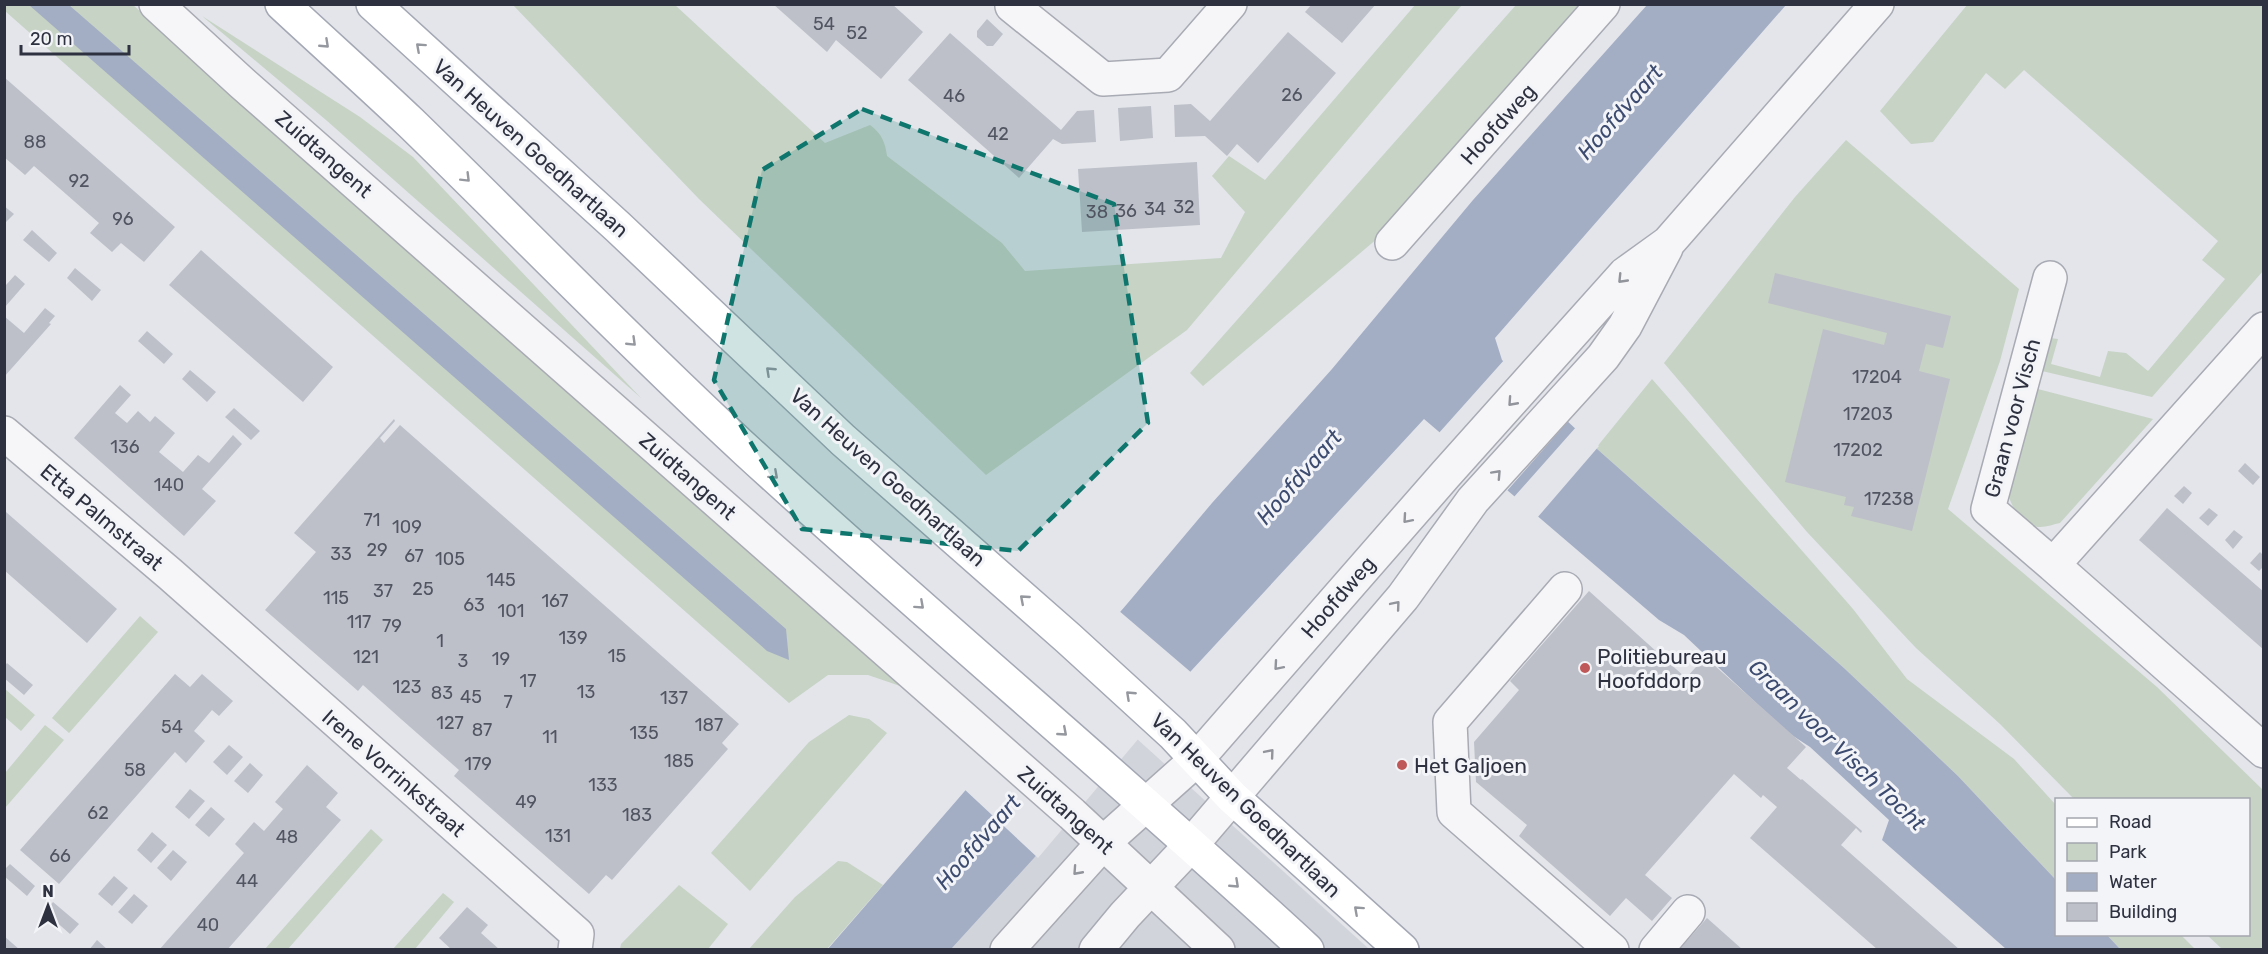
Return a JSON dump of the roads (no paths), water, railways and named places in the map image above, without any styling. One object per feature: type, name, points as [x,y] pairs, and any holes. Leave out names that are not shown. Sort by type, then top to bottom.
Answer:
[{"type":"main road","points":[[282,4],[409,122],[590,301],[746,450],[1192,844],[1307,950]]},
{"type":"main road","name":"Van Heuven Goedhartlaan","points":[[373,4],[618,227],[843,440],[1068,638],[1173,734],[1232,797],[1402,950]]},
{"type":"street","name":"Zuidtangent","points":[[156,4],[242,83],[982,735],[1218,950]]},
{"type":"street","points":[[1013,4],[1012,6],[1103,79],[1168,75],[1230,4]]},
{"type":"street","name":"Hoofdweg","points":[[1392,243],[1603,4]]},
{"type":"street","name":"Hoofdweg","points":[[1007,950],[1096,837],[1137,796],[1196,760],[1445,475],[1625,274],[1668,243],[1878,4]]},
{"type":"street","name":"Hoofdweg","points":[[1096,950],[1192,844],[1403,597],[1473,500],[1603,357],[1624,326],[1668,243]]},
{"type":"street","name":"Graan voor Visch","points":[[2050,278],[1988,509],[2264,751]]},
{"type":"street","points":[[2053,565],[2264,329]]},
{"type":"street","name":"Etta Palmstraat","points":[[4,434],[199,601]]},
{"type":"street","points":[[1565,589],[1450,722],[1454,812],[1612,950]]},
{"type":"street","name":"Irene Vorrinkstraat","points":[[199,601],[577,934],[575,950]]},
{"type":"street","points":[[1656,950],[1688,912]]},
{"type":"water","points":[[29,5],[69,5],[786,629],[789,660],[767,651]]},
{"type":"water","points":[[1647,5],[1786,5],[1495,338],[1502,360],[1596,448],[1844,668],[1958,776],[2055,879],[2055,936],[2108,936],[2120,949],[2006,949],[1882,840],[1889,820],[1810,747],[1787,732],[1684,635],[1659,620],[1424,419],[1191,671],[1034,858],[951,949],[827,950],[1212,503],[1332,369],[1473,200]]},
{"type":"place","name":"Politiebureau Hoofddorp","points":[[1585,668]]},
{"type":"place","name":"Het Galjoen","points":[[1402,765]]},
{"type":"water label","name":"Hoofdvaart","points":[[1620,112]]},
{"type":"water label","name":"Hoofdvaart","points":[[1299,477]]},
{"type":"water label","name":"Graan voor Visch Tocht","points":[[1837,745]]},
{"type":"water label","name":"Hoofdvaart","points":[[978,842]]}]
